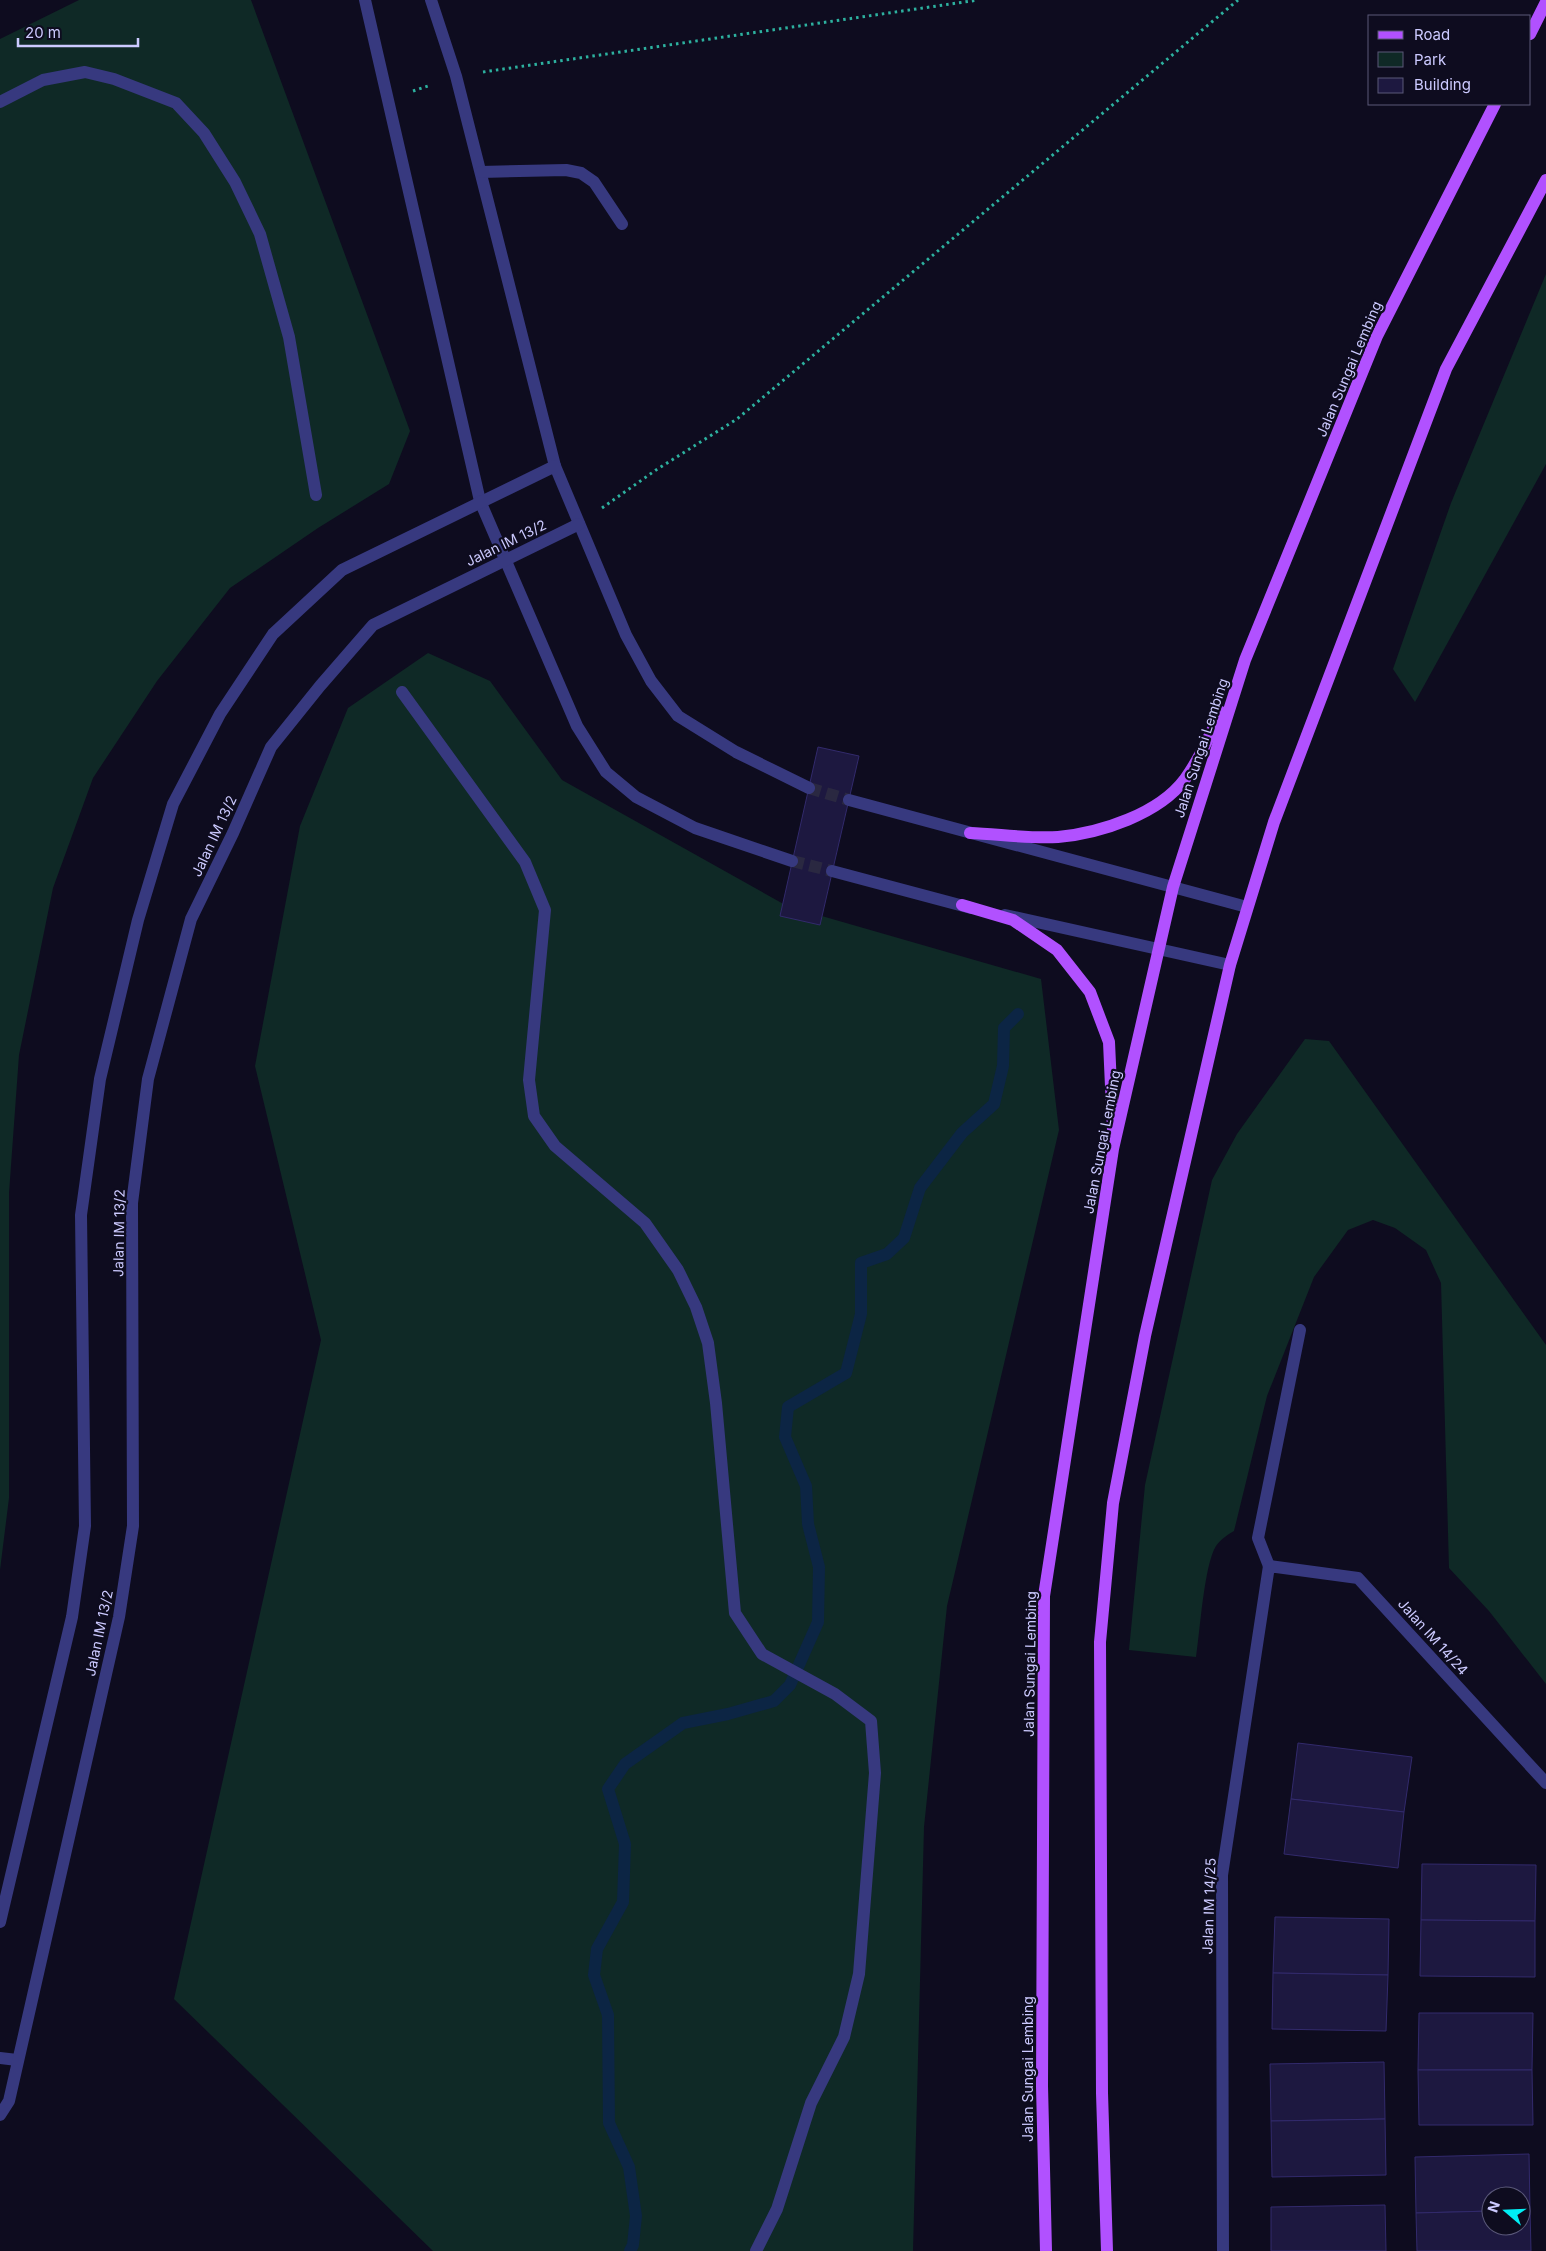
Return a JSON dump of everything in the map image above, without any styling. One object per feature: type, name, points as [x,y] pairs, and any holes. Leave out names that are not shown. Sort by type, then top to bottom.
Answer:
[{"type":"main road","points":[[1531,32],[1546,2]]},
{"type":"main road","name":"Jalan Sungai Lembing","points":[[1046,2251],[1042,2086],[1044,1596],[1113,1148],[1173,887],[1244,660],[1377,336],[1494,105]]},
{"type":"main road","points":[[1107,2251],[1102,2083],[1100,1642],[1114,1503],[1145,1336],[1230,965],[1274,822],[1446,369],[1546,180]]},
{"type":"main road","points":[[970,833],[1057,837],[1110,826],[1160,805],[1185,779],[1206,743],[1244,660]]},
{"type":"main road","points":[[962,905],[1013,920],[1057,950],[1090,992],[1109,1042],[1113,1148]]},
{"type":"street","points":[[364,0],[480,501],[578,726],[606,772],[636,797],[695,828],[792,861]]},
{"type":"street","points":[[431,0],[456,76],[555,466],[626,635],[651,681],[678,716],[736,752],[809,788]]},
{"type":"street","points":[[0,102],[43,80],[84,72],[114,79],[176,103],[204,133],[235,182],[260,234],[290,337],[316,494]]},
{"type":"street","points":[[481,172],[566,170],[581,173],[594,182],[622,224]]},
{"type":"street","points":[[0,1922],[72,1617],[85,1526],[81,1215],[100,1079],[138,920],[173,804],[220,714],[273,634],[342,570],[555,466]]},
{"type":"street","name":"Jalan IM 13/2","points":[[0,2115],[17,2060],[120,1608],[133,1526],[132,1203],[148,1079],[191,919],[233,833],[271,747],[320,686],[373,625],[579,524]]},
{"type":"street","points":[[402,692],[525,862],[545,910],[529,1080],[534,1116],[555,1146],[645,1223],[678,1270],[696,1307],[708,1343],[716,1403],[735,1613],[762,1654],[835,1694],[871,1721],[875,1773],[859,1974],[844,2037],[811,2103],[777,2210],[756,2251]]},
{"type":"street","points":[[849,800],[1247,907]]},
{"type":"street","points":[[832,872],[962,905],[1230,965]]},
{"type":"street","points":[[1269,1566],[1258,1538],[1300,1330]]},
{"type":"street","name":"Jalan IM 14/24","points":[[1269,1566],[1358,1578],[1546,1783]]},
{"type":"street","name":"Jalan IM 14/25","points":[[1223,2251],[1222,1875],[1269,1566]]},
{"type":"street","points":[[0,2058],[17,2060]]},
{"type":"path","points":[[386,100],[456,76],[978,0]]},
{"type":"path","points":[[579,524],[656,470],[737,419],[1238,0]]},
{"type":"green space","points":[[79,0],[251,0],[410,431],[389,484],[318,528],[230,588],[157,681],[93,778],[53,888],[19,1055],[9,1193],[9,1498],[0,1570],[0,39]]},
{"type":"green space","points":[[1546,274],[1546,464],[1415,702],[1393,669],[1451,503]]},
{"type":"green space","points":[[428,653],[490,681],[562,780],[787,906],[1041,979],[1059,1130],[947,1606],[924,1827],[913,2251],[433,2251],[174,1999],[321,1340],[255,1066],[300,826],[348,708]]},
{"type":"green space","points":[[1305,1039],[1329,1041],[1546,1345],[1546,1684],[1489,1611],[1449,1568],[1441,1283],[1426,1250],[1395,1228],[1373,1220],[1348,1230],[1314,1277],[1267,1396],[1234,1531],[1220,1541],[1212,1555],[1205,1583],[1196,1657],[1129,1650],[1145,1485],[1212,1180],[1237,1134]]},
{"type":"building","points":[[818,747],[859,756],[820,925],[780,916]]},
{"type":"building","points":[[1298,1743],[1412,1757],[1404,1812],[1291,1799]]},
{"type":"building","points":[[1291,1799],[1404,1812],[1398,1868],[1284,1854]]},
{"type":"building","points":[[1422,1864],[1536,1865],[1535,1921],[1421,1920]]},
{"type":"building","points":[[1275,1917],[1389,1919],[1388,1975],[1273,1973]]},
{"type":"building","points":[[1421,1920],[1535,1921],[1535,1977],[1420,1976]]},
{"type":"building","points":[[1273,1973],[1388,1975],[1386,2031],[1272,2029]]},
{"type":"building","points":[[1419,2013],[1533,2013],[1532,2070],[1418,2070]]},
{"type":"building","points":[[1384,2062],[1385,2119],[1271,2121],[1270,2064]]},
{"type":"building","points":[[1418,2070],[1532,2070],[1533,2125],[1419,2125]]},
{"type":"building","points":[[1385,2119],[1386,2175],[1272,2177],[1271,2121]]},
{"type":"building","points":[[1529,2154],[1530,2186],[1481,2186],[1481,2211],[1416,2213],[1415,2157]]},
{"type":"building","points":[[1385,2205],[1386,2251],[1271,2251],[1271,2207]]},
{"type":"building","points":[[1481,2211],[1481,2236],[1531,2236],[1531,2251],[1417,2251],[1416,2213]]},
{"type":"waterway","points":[[630,2251],[633,2245],[636,2216],[629,2167],[609,2123],[608,2015],[594,1975],[597,1949],[623,1902],[625,1844],[608,1789],[625,1764],[683,1723],[728,1714],[774,1701],[790,1685],[818,1622],[819,1567],[808,1524],[806,1486],[785,1437],[788,1407],[846,1373],[861,1314],[861,1263],[887,1254],[904,1238],[920,1188],[962,1133],[994,1104],[1003,1066],[1004,1028],[1018,1014]]},
{"type":"tunnel","points":[[809,788],[849,800]]},
{"type":"tunnel","points":[[792,861],[832,871]]}]
